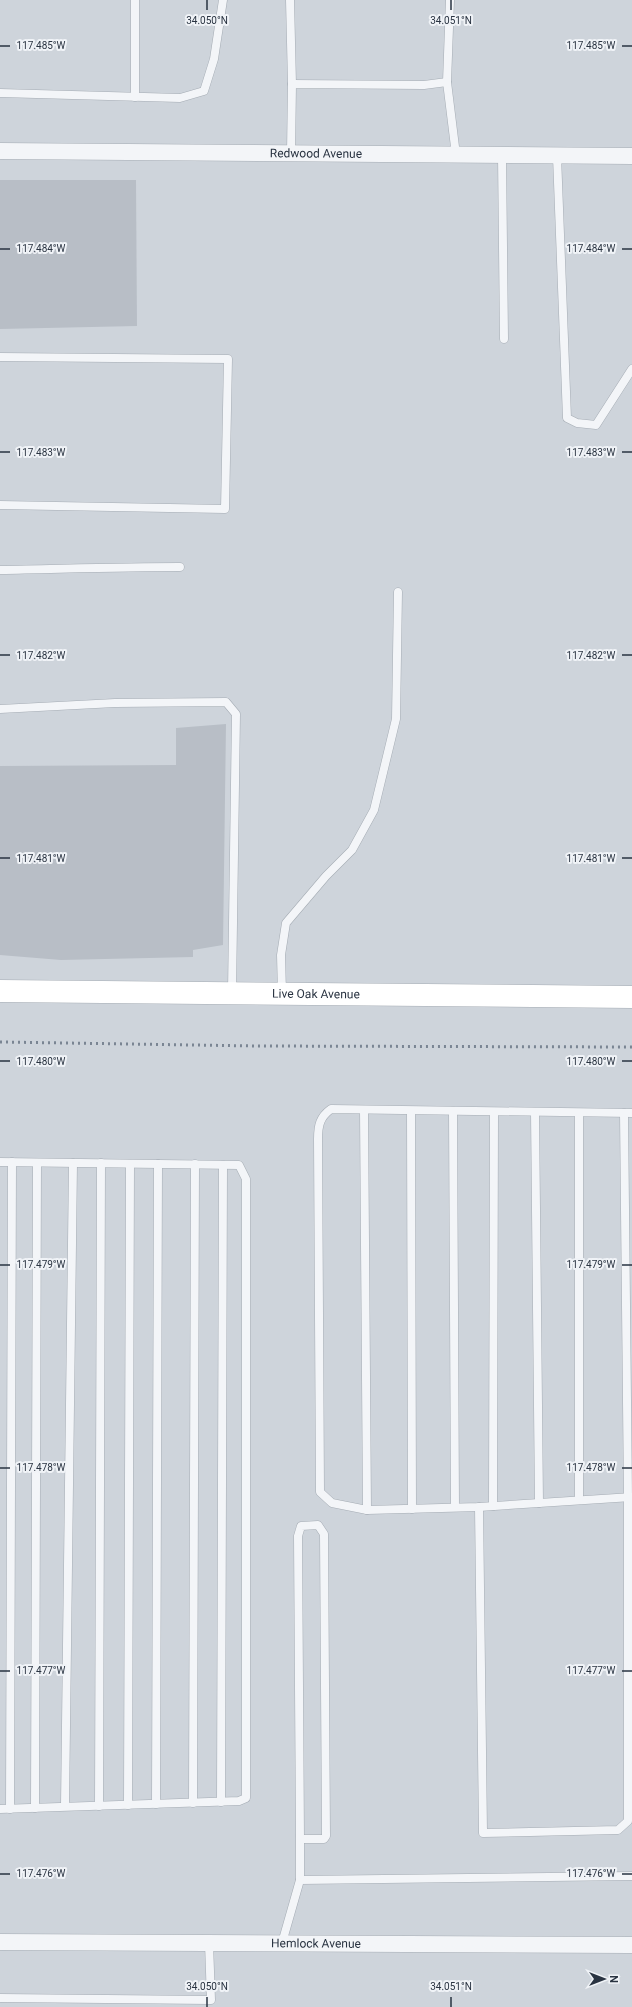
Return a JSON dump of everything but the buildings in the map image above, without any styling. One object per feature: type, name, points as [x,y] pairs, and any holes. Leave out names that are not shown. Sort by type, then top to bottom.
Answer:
[{"type":"street","name":"Redwood Avenue","points":[[0,151],[632,156]]},
{"type":"street","name":"Live Oak Avenue","points":[[0,991],[44,993],[232,992],[282,994],[632,997]]},
{"type":"street","name":"Hemlock Avenue","points":[[0,1942],[632,1945]]},
{"type":"lane","points":[[135,0],[135,97]]},
{"type":"lane","points":[[0,93],[180,98],[204,91],[214,59],[223,0]]},
{"type":"lane","points":[[290,0],[292,154]]},
{"type":"lane","points":[[450,0],[447,82],[456,155]]},
{"type":"lane","points":[[292,84],[424,85],[447,82]]},
{"type":"lane","points":[[502,155],[504,339]]},
{"type":"lane","points":[[557,156],[566,418],[576,423],[596,425],[632,369]]},
{"type":"lane","points":[[0,357],[228,359],[225,509],[0,505]]},
{"type":"lane","points":[[0,570],[85,569],[99,567],[180,567]]},
{"type":"lane","points":[[282,994],[282,955],[286,923],[326,876],[352,850],[374,810],[396,719],[398,592]]},
{"type":"lane","points":[[0,709],[115,703],[226,702],[236,714],[232,992]]},
{"type":"lane","points":[[479,1506],[483,1833],[618,1830],[628,1821],[630,1497],[628,1113],[331,1109],[324,1114],[319,1124],[320,1492],[332,1503],[367,1510],[479,1506],[493,1506],[630,1497]]},
{"type":"lane","points":[[364,1110],[367,1510]]},
{"type":"lane","points":[[411,1111],[412,1509]]},
{"type":"lane","points":[[453,1111],[456,1507]]},
{"type":"lane","points":[[493,1506],[494,1112]]},
{"type":"lane","points":[[535,1112],[539,1503]]},
{"type":"lane","points":[[579,1113],[579,1500]]},
{"type":"lane","points":[[0,1162],[238,1165],[246,1179],[246,1798],[238,1802],[0,1809]]},
{"type":"lane","points":[[10,1809],[12,1162]]},
{"type":"lane","points":[[35,1808],[37,1163]]},
{"type":"lane","points":[[65,1806],[73,1163]]},
{"type":"lane","points":[[99,1806],[101,1163]]},
{"type":"lane","points":[[128,1805],[130,1164]]},
{"type":"lane","points":[[156,1804],[158,1164]]},
{"type":"lane","points":[[193,1803],[195,1164]]},
{"type":"lane","points":[[222,1802],[223,1165]]},
{"type":"lane","points":[[282,1943],[300,1880],[298,1536],[300,1526],[318,1525],[324,1534],[326,1836],[324,1839],[300,1839]]},
{"type":"lane","points":[[300,1880],[632,1876]]},
{"type":"lane","points":[[0,1998],[211,2003],[208,1943]]},
{"type":"shaded area","points":[[0,0],[632,0],[632,2007],[0,2007]]},
{"type":"railway","points":[[0,1042],[257,1046],[632,1047]]}]
